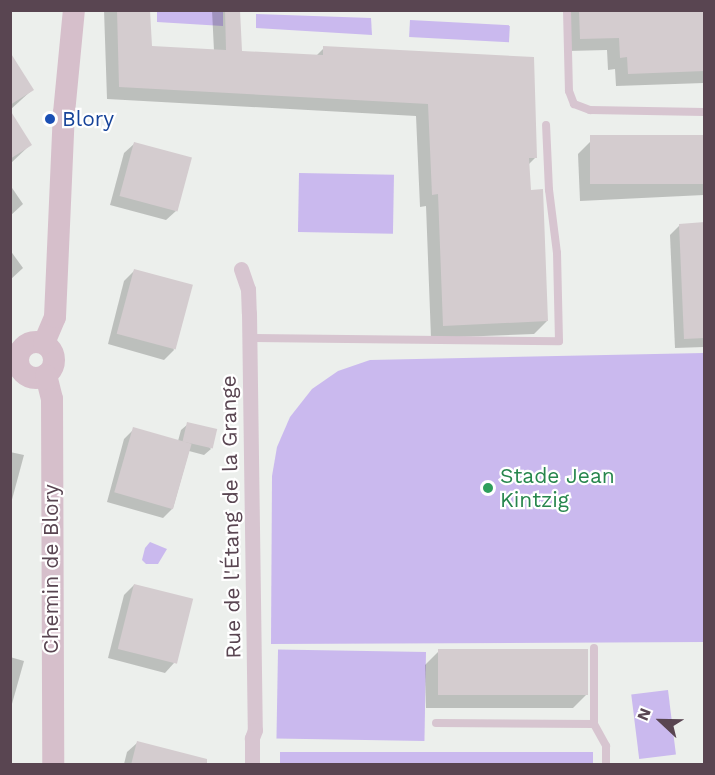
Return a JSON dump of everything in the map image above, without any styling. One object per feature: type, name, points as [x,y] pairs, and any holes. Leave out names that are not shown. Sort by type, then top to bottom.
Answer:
[{"type":"street","points":[[44,343],[55,317],[64,113],[74,10]]},
{"type":"street","name":"Rue de l'Étang de la Grange","points":[[241,269],[248,289],[255,729],[252,738],[252,765]]},
{"type":"street","points":[[36,341],[44,343],[50,347],[55,360],[46,375],[31,377],[15,369],[20,352],[27,344],[36,341]]},
{"type":"street","name":"Chemin de Blory","points":[[46,375],[52,399],[53,765]]},
{"type":"lane","points":[[567,10],[569,91],[574,104],[590,110],[705,112]]},
{"type":"lane","points":[[249,338],[559,341],[557,253],[549,190],[546,125]]},
{"type":"lane","points":[[594,648],[594,724],[606,746],[606,765]]},
{"type":"lane","points":[[436,723],[594,724]]},
{"type":"shaded area","points":[[157,11],[223,11],[223,26],[157,22]]},
{"type":"shaded area","points":[[256,14],[371,18],[372,35],[256,28]]},
{"type":"shaded area","points":[[410,20],[510,25],[509,42],[409,37]]},
{"type":"shaded area","points":[[299,173],[394,175],[393,234],[298,232]]},
{"type":"shaded area","name":"Stade Jean Kintzig","points":[[704,353],[704,642],[271,644],[272,476],[277,447],[290,417],[312,389],[338,371],[370,360]]},
{"type":"shaded area","points":[[150,542],[167,549],[158,564],[146,564],[142,560],[145,548]]},
{"type":"shaded area","points":[[278,649],[426,652],[424,741],[276,738]]},
{"type":"shaded area","points":[[668,690],[676,755],[639,759],[631,695]]},
{"type":"shaded area","points":[[280,752],[593,752],[593,764],[280,764]]},
{"type":"building","points":[[117,10],[150,10],[152,46],[226,50],[225,10],[240,10],[242,51],[323,55],[323,46],[534,57],[537,158],[529,158],[531,190],[543,189],[548,321],[443,326],[438,194],[432,195],[428,104],[119,87]]},
{"type":"building","points":[[579,10],[705,10],[705,71],[628,74],[627,57],[620,58],[619,38],[580,39]]},
{"type":"building","points":[[10,52],[34,90],[10,105]]},
{"type":"building","points":[[10,110],[32,145],[10,159]]},
{"type":"building","points":[[590,135],[704,135],[704,184],[590,184]]},
{"type":"building","points":[[134,142],[192,158],[177,212],[120,196]]},
{"type":"building","points":[[705,222],[705,338],[684,339],[679,224]]},
{"type":"building","points":[[134,269],[193,285],[176,350],[117,334]]},
{"type":"building","points":[[187,422],[217,429],[213,448],[183,441]]},
{"type":"building","points":[[133,427],[192,444],[173,509],[114,492]]},
{"type":"building","points":[[134,584],[193,599],[177,664],[118,649]]},
{"type":"building","points":[[438,649],[588,649],[588,695],[438,695]]},
{"type":"building","points":[[137,741],[207,759],[207,765],[131,765]]},
{"type":"place","name":"Blory","points":[[50,119]]},
{"type":"place","name":"Stade Jean Kintzig","points":[[488,488]]}]
